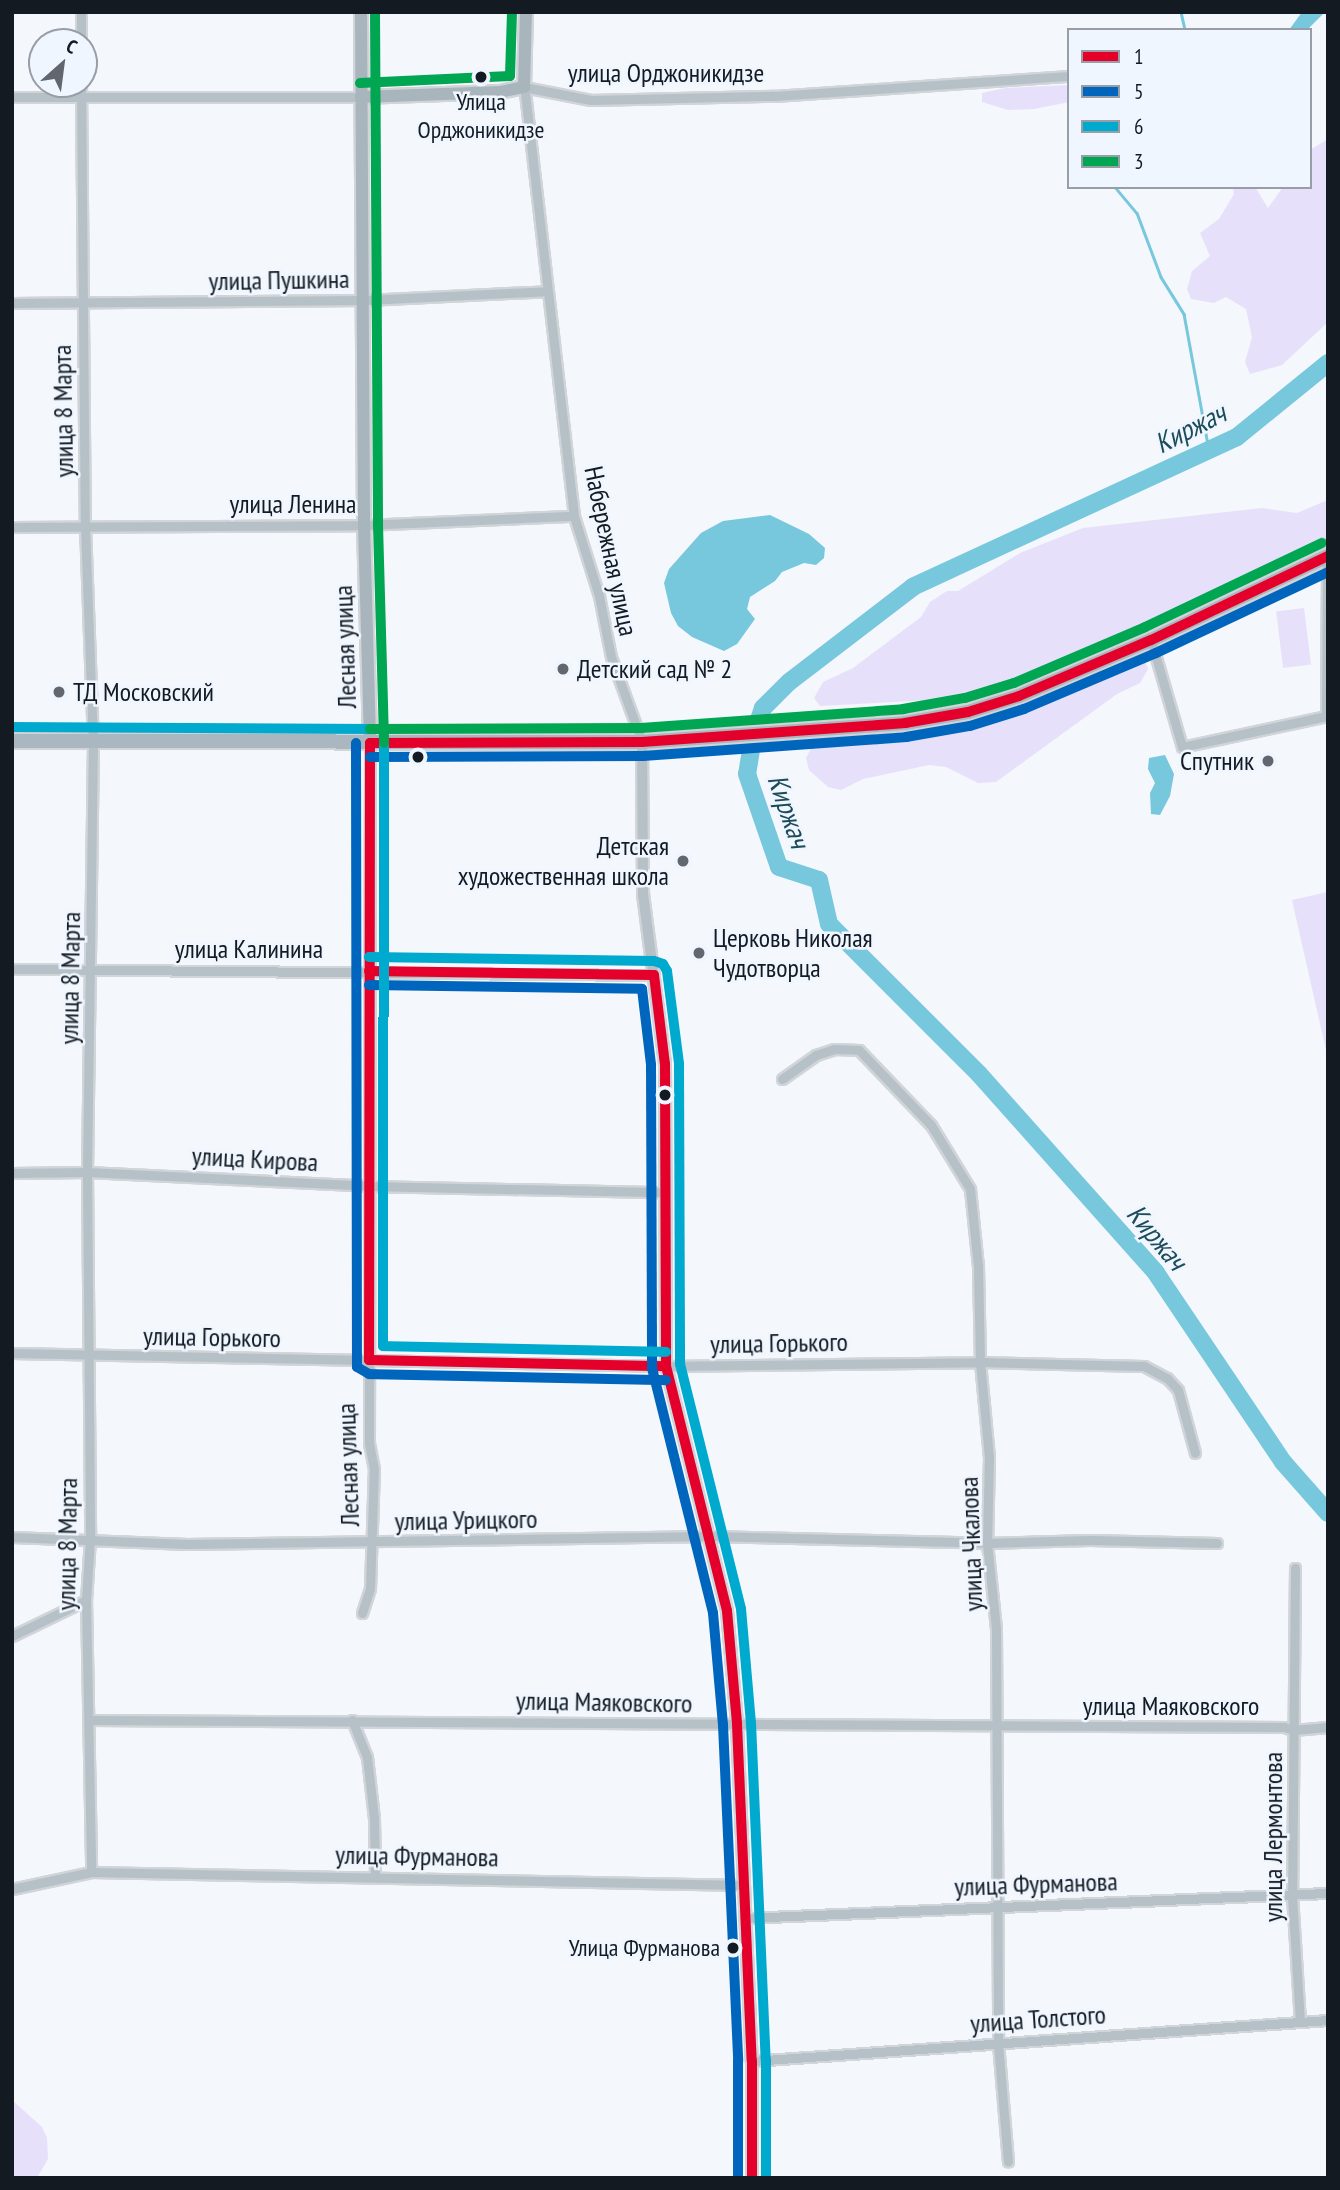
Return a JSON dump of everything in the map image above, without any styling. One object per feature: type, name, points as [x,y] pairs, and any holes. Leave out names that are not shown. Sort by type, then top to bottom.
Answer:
[{"type":"main road","name":"Лесная улица","points":[[361,12],[364,525],[370,743]]},
{"type":"main road","name":"Набережная улица","points":[[524,88],[526,12]]},
{"type":"main road","name":"улица Орджоникидзе","points":[[360,97],[500,92],[524,88]]},
{"type":"main road","points":[[12,741],[642,742],[905,723],[968,712],[1019,696],[1151,640],[1327,557]]},
{"type":"street","name":"улица Орджоникидзе","points":[[524,88],[541,93],[604,100],[774,96],[1067,76]]},
{"type":"street","name":"Набережная улица","points":[[524,88],[574,516],[599,596],[611,657],[642,742],[643,894],[665,1063],[663,1192],[666,1366],[727,1611],[737,1724],[751,2061],[752,2178]]},
{"type":"street","name":"улица Орджоникидзе","points":[[98,97],[360,97]]},
{"type":"street","name":"улица 8 Марта","points":[[80,98],[85,526],[93,742],[88,1172],[90,1538],[86,1600],[91,1872]]},
{"type":"street","name":"улица Пушкина","points":[[12,303],[362,300],[547,291]]},
{"type":"street","name":"улица Ленина","points":[[12,527],[364,525],[574,516]]},
{"type":"street","points":[[1151,640],[1182,747],[1326,716],[1327,557]]},
{"type":"street","name":"Лесная улица","points":[[362,1613],[370,1588],[374,1469],[369,1444],[370,743]]},
{"type":"street","name":"улица Калинина","points":[[12,969],[654,975]]},
{"type":"street","name":"улица Чкалова","points":[[782,1079],[816,1055],[834,1049],[859,1050],[931,1125],[970,1189],[978,1266],[980,1362],[989,1457],[987,1543],[996,1629],[998,2043],[1008,2162]]},
{"type":"street","name":"улица Кирова","points":[[12,1173],[88,1172],[369,1186],[663,1192]]},
{"type":"street","name":"улица Горького","points":[[12,1353],[666,1366],[980,1362],[1144,1366],[1167,1378],[1178,1390],[1195,1453]]},
{"type":"street","name":"улица Урицкого","points":[[12,1536],[187,1544],[710,1536],[987,1543],[1090,1540],[1217,1544]]},
{"type":"street","name":"улица Лермонтова","points":[[1295,1568],[1292,1895],[1300,2021]]},
{"type":"street","points":[[12,1636],[86,1600]]},
{"type":"street","name":"улица Маяковского","points":[[90,1720],[1284,1727],[1293,1730],[1328,1727]]},
{"type":"street","points":[[352,1720],[367,1756],[374,1818],[375,1875]]},
{"type":"street","name":"улица Фурманова","points":[[12,1889],[91,1872],[375,1875],[743,1885]]},
{"type":"street","name":"улица Фурманова","points":[[745,1918],[1328,1894]]},
{"type":"street","name":"улица Толстого","points":[[751,2061],[1328,2020]]},
{"type":"shaded area","points":[[1067,85],[1067,102],[1034,109],[1008,110],[982,102],[982,93],[1005,88]]},
{"type":"shaded area","points":[[1328,139],[1328,322],[1282,365],[1250,374],[1245,362],[1252,337],[1246,309],[1226,297],[1214,303],[1191,299],[1187,289],[1192,271],[1210,256],[1200,233],[1219,219],[1234,194],[1233,189],[1256,189],[1268,208],[1282,189],[1312,189],[1312,149]]},
{"type":"shaded area","points":[[1328,500],[1328,539],[1145,624],[967,698],[820,706],[814,698],[823,682],[853,668],[921,617],[930,602],[947,591],[958,591],[1020,553],[1083,528],[1262,508],[1297,513]]},
{"type":"shaded area","points":[[1304,608],[1311,665],[1283,668],[1276,611]]},
{"type":"shaded area","points":[[1138,659],[1145,661],[1148,669],[1140,683],[1117,694],[996,782],[978,783],[946,767],[929,765],[863,779],[841,790],[828,787],[809,770],[806,758],[811,748],[821,743],[906,737],[971,726]]},
{"type":"shaded area","points":[[1328,892],[1328,1059],[1292,900]]},
{"type":"shaded area","points":[[12,2100],[42,2127],[47,2138],[48,2159],[37,2178],[12,2178]]},
{"type":"water","points":[[1302,12],[1325,12],[1309,28],[1290,28]]},
{"type":"water","points":[[770,515],[809,534],[825,548],[824,558],[816,565],[804,563],[782,572],[775,581],[750,597],[747,609],[755,619],[737,644],[724,651],[692,637],[678,626],[671,613],[664,583],[669,569],[701,533],[723,521]]},
{"type":"water","points":[[1165,755],[1174,774],[1170,796],[1160,815],[1151,814],[1150,793],[1155,783],[1148,769],[1149,758]]},
{"type":"waterway","points":[[1181,12],[1185,28]]},
{"type":"waterway","points":[[1117,189],[1137,213],[1161,277],[1184,314],[1209,450]]},
{"type":"waterway","name":"Киржач","points":[[1328,363],[1237,437],[913,587],[789,682],[763,708],[753,737],[747,774],[779,867],[819,880],[829,924],[979,1074],[1156,1273],[1283,1462],[1328,1513]]},
{"type":"transit line","name":"3","points":[[375,12],[378,525],[384,743]]},
{"type":"transit line","name":"3","points":[[360,83],[510,76],[512,12]]},
{"type":"transit line","name":"3","points":[[370,729],[641,728],[903,709],[965,698],[1014,683],[1145,627],[1322,543]]},
{"type":"transit line","name":"1","points":[[370,743],[642,742],[905,723],[968,712],[1019,696],[1151,640],[1328,556]]},
{"type":"transit line","name":"5","points":[[370,757],[643,756],[906,737],[970,726],[1024,709],[1156,653],[1328,572]]},
{"type":"transit line","name":"6","points":[[12,727],[370,729]]},
{"type":"transit line","name":"5","points":[[356,743],[357,1367],[369,1374],[666,1380]]},
{"type":"transit line","name":"1","points":[[370,743],[369,1360],[666,1366]]},
{"type":"transit line","name":"6","points":[[384,743],[383,1346],[666,1352]]},
{"type":"transit line","name":"6","points":[[369,957],[654,961],[663,964],[667,971],[679,1064],[680,1364],[741,1609],[751,1723],[766,2060],[766,2178]]},
{"type":"transit line","name":"1","points":[[369,971],[654,975],[665,1064],[666,1366],[727,1611],[737,1724],[752,2061],[752,2178]]},
{"type":"transit line","name":"5","points":[[369,985],[642,989],[651,1065],[652,1368],[713,1613],[723,1725],[738,2061],[738,2178]]},
{"type":"place","name":"Улица Орджоникидзе","points":[[481,77]]},
{"type":"place","name":"Детский сад № 2","points":[[563,669]]},
{"type":"place","name":"ТД Московский","points":[[59,692]]},
{"type":"place","name":"Спутник","points":[[1268,761]]},
{"type":"place","name":"Детская художественная школа","points":[[683,861]]},
{"type":"place","name":"Церковь Николая Чудотворца","points":[[699,953]]},
{"type":"place","name":"Улица Фурманова","points":[[733,1948]]}]
